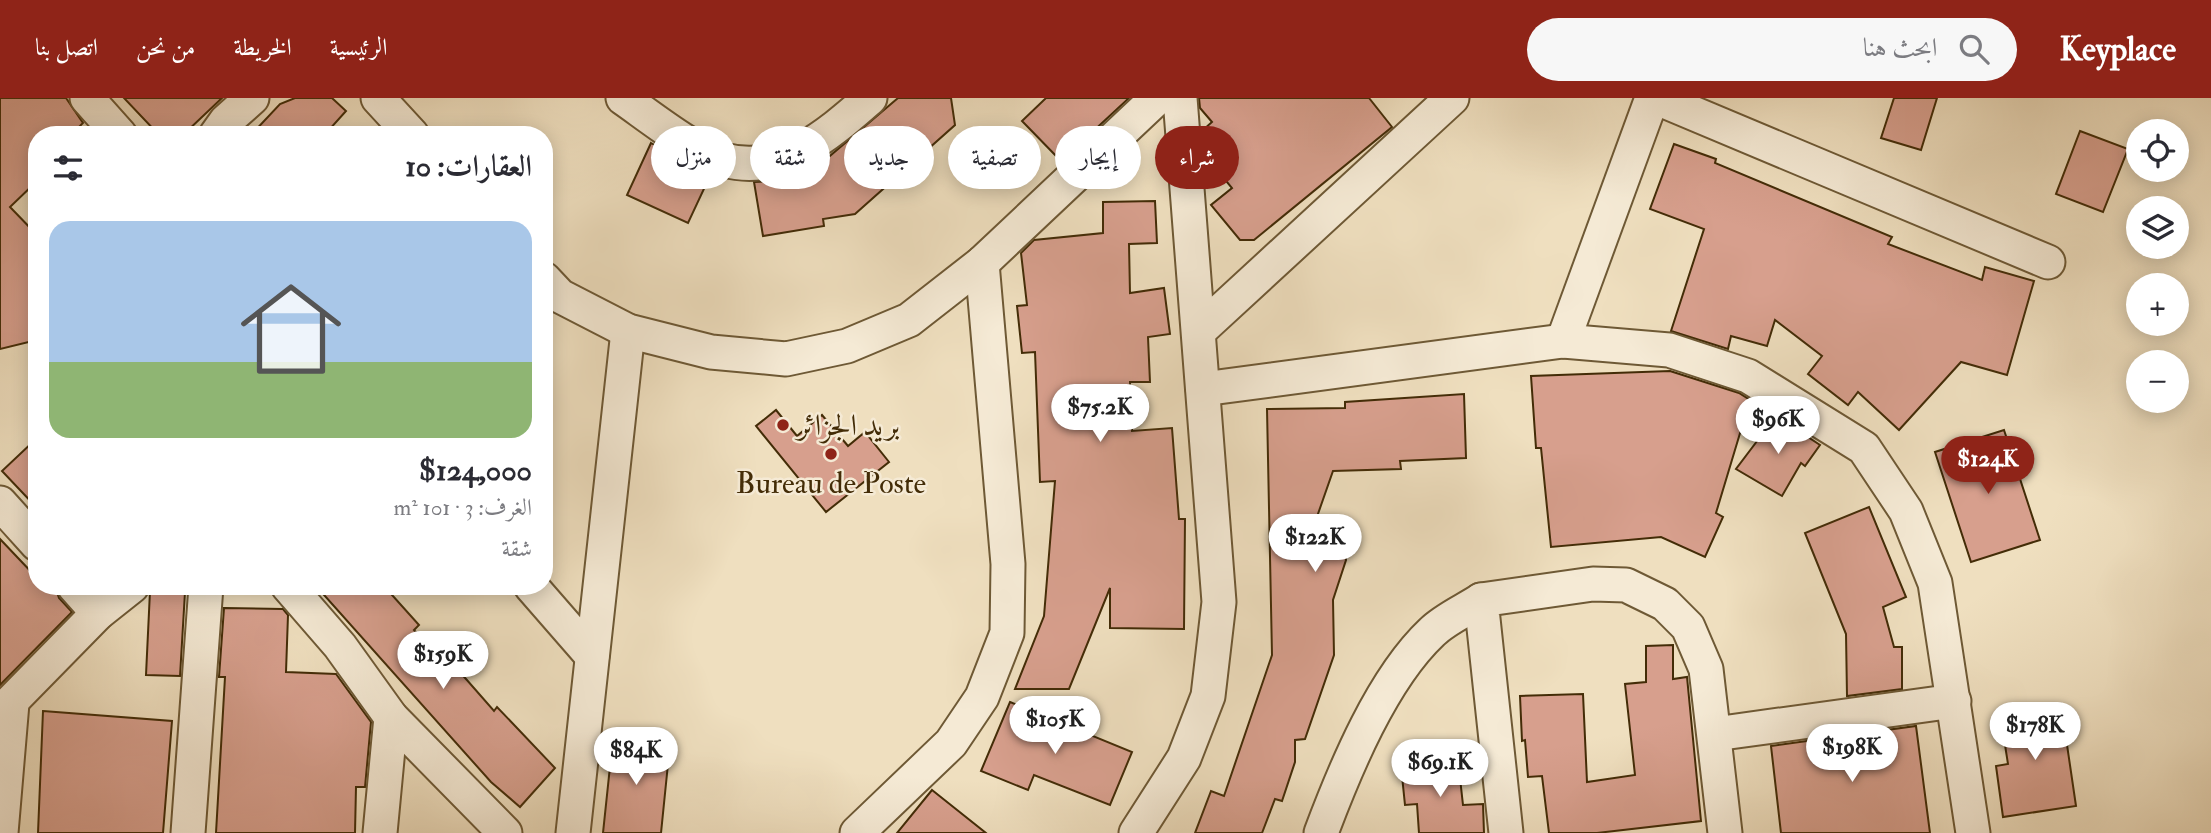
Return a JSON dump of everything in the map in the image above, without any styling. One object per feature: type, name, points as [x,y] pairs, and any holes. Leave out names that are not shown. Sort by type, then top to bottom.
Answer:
[{"type":"street","points":[[87,98],[112,126]]},
{"type":"street","points":[[222,126],[253,98]]},
{"type":"street","points":[[378,98],[404,126]]},
{"type":"street","points":[[623,98],[683,138],[723,160],[759,162],[797,154],[829,134],[870,98]]},
{"type":"street","points":[[553,289],[560,296],[628,331],[711,352],[786,359],[847,346],[909,320],[982,263],[1157,98]]},
{"type":"street","points":[[1136,833],[1184,758],[1208,696],[1219,601],[1181,98]]},
{"type":"street","points":[[1199,331],[1452,98]]},
{"type":"street","points":[[1563,341],[1655,98],[2048,262]]},
{"type":"street","points":[[857,833],[951,743],[982,697],[1007,634],[1008,565],[982,263]]},
{"type":"street","points":[[573,833],[628,331]]},
{"type":"street","points":[[1203,389],[1563,341],[1669,350],[1748,376],[1864,448],[1906,511],[1935,583],[1973,833]]},
{"type":"street","points":[[0,503],[28,534]]},
{"type":"street","points":[[1321,833],[1336,794],[1394,677],[1433,631],[1482,600],[1593,584],[1626,585],[1665,604],[1688,627],[1706,669],[1725,833]]},
{"type":"street","points":[[82,595],[98,613]]},
{"type":"street","points":[[1,833],[6,708],[98,613],[121,595]]},
{"type":"street","points":[[188,833],[205,595]]},
{"type":"street","points":[[296,595],[340,646],[391,717],[505,833]]},
{"type":"street","points":[[539,595],[592,656]]},
{"type":"street","points":[[1482,600],[1506,833]]},
{"type":"street","points":[[1715,734],[1954,701]]},
{"type":"street","points":[[380,833],[391,717]]},
{"type":"building","points":[[0,98],[66,98],[83,123],[80,126],[28,126],[28,190],[10,207],[28,226],[28,342],[0,349]]},
{"type":"building","points":[[124,98],[222,98],[192,126],[150,126]]},
{"type":"building","points":[[295,98],[332,98],[346,111],[333,126],[259,126],[280,104]]},
{"type":"building","points":[[898,98],[951,98],[955,125],[948,126],[948,131],[934,144],[934,126],[865,126]]},
{"type":"building","points":[[1046,98],[1129,98],[1099,126],[1055,126],[1055,155],[1041,140],[1041,126],[1027,126],[1022,121]]},
{"type":"building","points":[[1199,98],[1369,98],[1392,127],[1254,240],[1240,240],[1211,205],[1231,189],[1239,189],[1239,126],[1208,126],[1212,122],[1200,108]]},
{"type":"building","points":[[1894,98],[1937,98],[1921,150],[1881,138]]},
{"type":"building","points":[[2080,131],[2126,148],[2103,212],[2056,194]]},
{"type":"building","points":[[651,143],[651,189],[704,189],[688,223],[627,195]]},
{"type":"building","points":[[844,144],[844,189],[883,189],[855,214],[823,219],[824,226],[763,236],[755,189],[830,189],[830,156]]},
{"type":"building","points":[[1674,144],[1716,159],[1715,163],[1892,237],[1888,244],[1982,280],[1985,267],[2034,281],[2007,375],[1961,362],[1899,430],[1858,392],[1848,405],[1808,374],[1822,356],[1775,320],[1767,346],[1731,336],[1728,349],[1671,331],[1704,229],[1650,209]]},
{"type":"building","points":[[1155,201],[1157,243],[1129,244],[1130,293],[1164,288],[1170,334],[1148,337],[1150,382],[1130,382],[1132,431],[1172,428],[1179,519],[1185,519],[1184,629],[1110,628],[1110,588],[1069,689],[1015,689],[1044,616],[1055,481],[1040,482],[1035,352],[1022,353],[1017,306],[1027,305],[1021,253],[1034,240],[1103,233],[1103,202]]},
{"type":"building","points":[[1670,371],[1739,393],[1750,400],[1716,513],[1723,517],[1705,557],[1661,537],[1551,547],[1541,448],[1536,448],[1531,376]]},
{"type":"building","points":[[1464,394],[1466,458],[1400,461],[1401,469],[1333,471],[1312,531],[1345,530],[1346,560],[1333,600],[1334,655],[1305,739],[1295,740],[1295,762],[1282,801],[1275,799],[1262,833],[1195,833],[1211,791],[1224,796],[1272,655],[1267,409],[1345,408],[1345,402]]},
{"type":"building","name":"Bureau de Poste","points":[[776,410],[797,436],[822,415],[848,446],[865,432],[889,462],[826,512],[756,426]]},
{"type":"building","points":[[1776,416],[1820,445],[1805,466],[1801,463],[1782,496],[1736,469]]},
{"type":"building","points":[[2004,430],[2040,540],[1971,562],[1935,452]]},
{"type":"building","points":[[28,446],[28,498],[2,471]]},
{"type":"building","points":[[1869,507],[1906,597],[1883,607],[1894,647],[1902,647],[1902,689],[1847,696],[1846,634],[1805,533]]},
{"type":"building","points":[[0,539],[28,569],[28,595],[58,595],[72,612],[0,685]]},
{"type":"building","points":[[150,595],[185,595],[180,676],[146,675]]},
{"type":"building","points":[[324,595],[392,595],[419,625],[414,630],[454,675],[459,671],[494,711],[497,707],[555,768],[520,807],[491,782]]},
{"type":"building","points":[[224,608],[283,609],[288,615],[286,672],[336,674],[371,722],[365,787],[356,787],[355,833],[216,833],[225,677],[219,677]]},
{"type":"building","points":[[1673,645],[1673,679],[1687,677],[1701,821],[1597,833],[1549,833],[1542,776],[1528,777],[1525,740],[1522,741],[1520,696],[1583,694],[1587,782],[1635,775],[1625,684],[1646,682],[1646,646]]},
{"type":"building","points":[[1010,702],[1132,752],[1110,805],[1034,775],[1028,790],[981,771]]},
{"type":"building","points":[[2061,704],[2076,806],[2003,817],[1996,766],[2008,764],[2000,713]]},
{"type":"building","points":[[43,711],[172,721],[163,833],[38,833]]},
{"type":"building","points":[[1916,726],[1930,833],[1781,833],[1771,746]]},
{"type":"building","points":[[613,738],[670,744],[661,833],[603,833]]},
{"type":"building","points":[[1458,760],[1463,805],[1483,804],[1484,833],[1419,833],[1417,804],[1405,805],[1401,766]]},
{"type":"building","points":[[932,790],[986,833],[897,833]]},
{"type":"place","name":"بريد الجزائر","points":[[783,425]]},
{"type":"place","name":"Bureau de Poste","points":[[831,454]]}]
